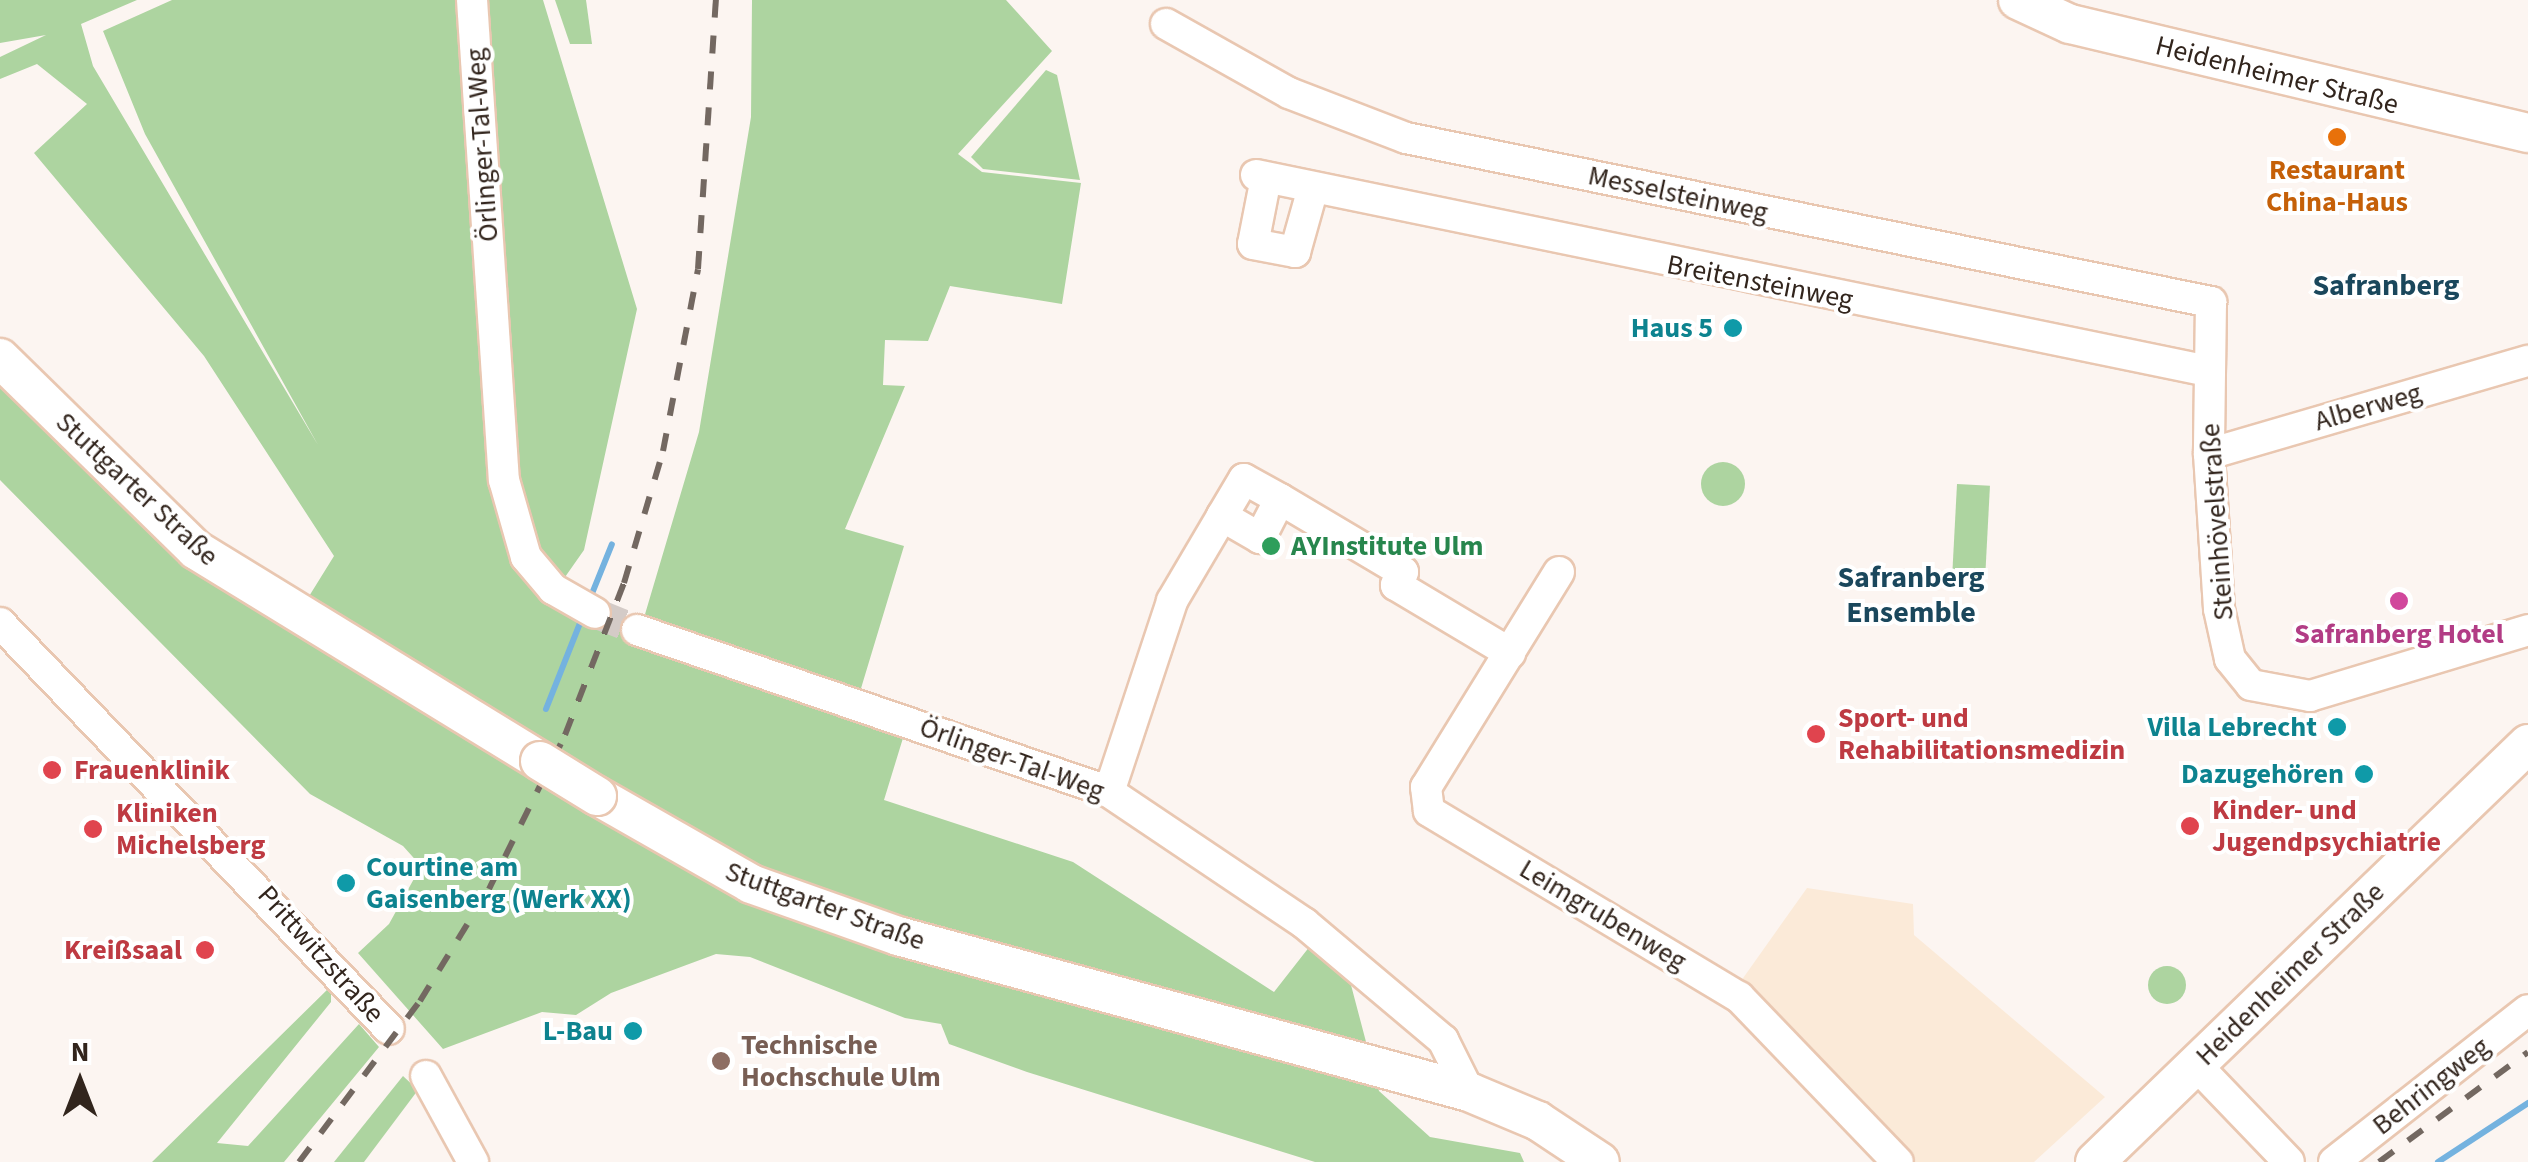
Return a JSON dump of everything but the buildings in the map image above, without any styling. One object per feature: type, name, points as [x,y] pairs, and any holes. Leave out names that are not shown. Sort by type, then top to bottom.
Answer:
[{"type":"main road","name":"Heidenheimer Straße","points":[[2024,2],[2107,33],[2528,132]]},
{"type":"main road","name":"Stuttgarter Straße","points":[[0,358],[196,550],[709,865],[843,917],[1468,1092],[1538,1121],[1600,1162]]},
{"type":"main road","name":"Heidenheimer Straße","points":[[2095,1162],[2528,744]]},
{"type":"street","name":"Örlinger-Tal-Weg","points":[[472,0],[504,480],[526,557],[587,609]]},
{"type":"street","name":"Messelsteinweg","points":[[1166,24],[1290,93],[1406,138],[2211,302]]},
{"type":"street","name":"Breitensteinweg","points":[[1313,188],[1295,252],[1252,244],[1261,176],[2208,371]]},
{"type":"street","name":"Steinhövelstraße","points":[[2211,302],[2209,454],[2219,609],[2230,659],[2251,685],[2310,696],[2528,630]]},
{"type":"street","name":"Alberweg","points":[[2209,454],[2528,361]]},
{"type":"street","points":[[1109,792],[1172,601],[1244,478],[1403,572],[1396,585],[1510,653]]},
{"type":"street","points":[[1222,516],[1260,538],[1280,499]]},
{"type":"street","name":"Leimgrubenweg","points":[[1558,572],[1426,787],[1429,811],[1739,997],[1898,1162]]},
{"type":"street","name":"Prittwitzstraße","points":[[0,623],[389,1029]]},
{"type":"street","name":"Örlinger-Tal-Weg","points":[[636,630],[1109,792],[1304,923],[1443,1040],[1468,1092]]},
{"type":"street","name":"Behringweg","points":[[2334,1162],[2528,1010]]},
{"type":"street","points":[[2196,1065],[2289,1162]]},
{"type":"street","points":[[426,1076],[473,1162]]},
{"type":"shaded area","points":[[1807,888],[1913,904],[1914,935],[2105,1097],[2034,1162],[1913,1162],[1741,981]]},
{"type":"green space","points":[[0,0],[137,0],[81,24],[93,66],[318,445],[145,134],[103,31],[172,0],[543,0],[637,309],[584,550],[551,597],[687,653],[907,725],[884,800],[1073,862],[1274,992],[1310,946],[1351,985],[1379,1091],[1430,1137],[1520,1153],[1524,1162],[1315,1162],[949,1044],[941,1024],[905,1018],[750,957],[716,954],[611,993],[576,1015],[542,1012],[443,1049],[358,953],[389,924],[421,866],[403,846],[310,794],[0,480],[0,364],[298,614],[334,556],[204,356],[34,153],[87,104],[37,64],[0,79],[0,57],[46,35],[0,43]]},
{"type":"green space","points":[[555,0],[586,0],[592,44],[570,44]]},
{"type":"green space","points":[[752,0],[1006,0],[1052,51],[958,154],[982,172],[1081,183],[1062,304],[950,286],[928,341],[885,340],[883,385],[905,386],[845,529],[904,546],[859,695],[643,621],[699,432],[751,117]]},
{"type":"green space","points":[[1046,70],[1057,75],[1080,180],[983,169],[971,157]]},
{"type":"green space","points":[[1723,462],[1738,469],[1745,484],[1738,499],[1723,506],[1708,499],[1701,484],[1708,469]]},
{"type":"green space","points":[[1957,484],[1990,486],[1985,579],[1952,577]]},
{"type":"green space","points":[[2167,966],[2180,972],[2186,985],[2180,998],[2167,1004],[2154,998],[2148,985],[2154,972]]},
{"type":"green space","points":[[331,986],[331,1002],[217,1143],[248,1146],[359,1024],[379,1047],[284,1162],[152,1162]]},
{"type":"green space","points":[[403,1076],[418,1090],[364,1162],[334,1162]]},
{"type":"waterway","points":[[589,601],[612,544]]},
{"type":"waterway","points":[[546,709],[582,618]]},
{"type":"waterway","points":[[2438,1162],[2528,1103]]},
{"type":"tunnel","points":[[595,613],[637,630]]},
{"type":"railway","points":[[299,1162],[420,1001],[489,889],[565,735],[624,583],[663,451],[698,269],[716,0]]},
{"type":"railway","points":[[2379,1162],[2528,1052]]},
{"type":"place","name":"Restaurant China-Haus","points":[[2337,137]]},
{"type":"place","name":"Haus 5","points":[[1733,328]]},
{"type":"place","name":"AYInstitute Ulm","points":[[1271,546]]},
{"type":"place","name":"Safranberg Hotel","points":[[2399,601]]},
{"type":"place","name":"Villa Lebrecht","points":[[2337,727]]},
{"type":"place","name":"Sport- und Rehabilitationsmedizin","points":[[1816,734]]},
{"type":"place","name":"Frauenklinik","points":[[52,770]]},
{"type":"place","name":"Dazugehören","points":[[2364,774]]},
{"type":"place","name":"Kinder- und Jugendpsychiatrie","points":[[2190,826]]},
{"type":"place","name":"Kliniken Michelsberg","points":[[93,829]]},
{"type":"place","name":"Courtine am Gaisenberg (Werk XX)","points":[[346,883]]},
{"type":"place","name":"Kreißsaal","points":[[205,950]]},
{"type":"place","name":"L-Bau","points":[[633,1031]]},
{"type":"place","name":"Technische Hochschule Ulm","points":[[721,1061]]},
{"type":"district","name":"Safranberg","points":[[2386,286]]},
{"type":"district","name":"Safranberg Ensemble","points":[[1911,595]]}]
